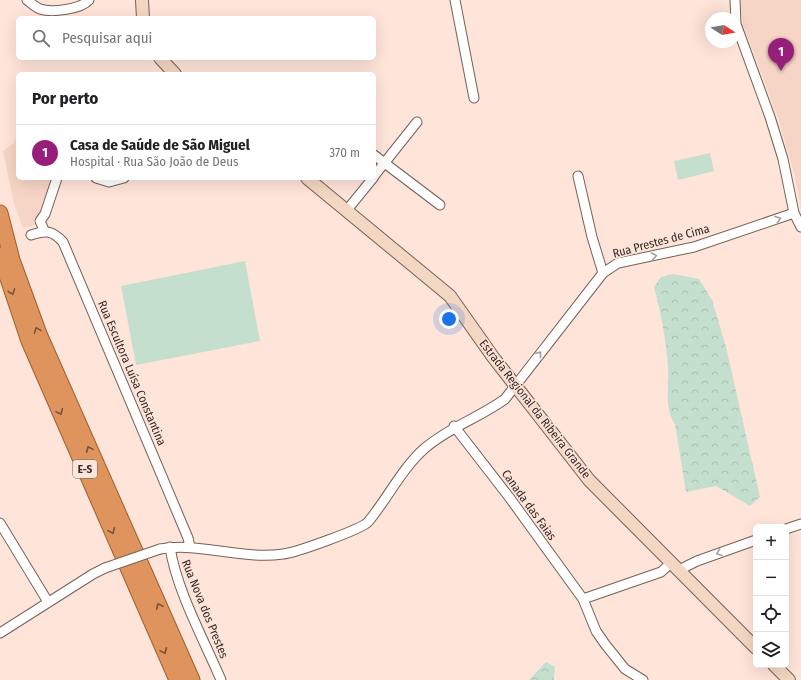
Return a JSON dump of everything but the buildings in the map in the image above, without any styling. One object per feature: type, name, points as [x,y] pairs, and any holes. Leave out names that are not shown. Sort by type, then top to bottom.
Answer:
[{"type":"highway","name":"E-S","points":[[0,212],[12,260],[39,334],[192,680]]},
{"type":"highway","name":"E-S","points":[[0,255],[29,341],[177,680]]},
{"type":"main road","points":[[142,0],[143,16]]},
{"type":"main road","points":[[162,60],[173,72]]},
{"type":"main road","name":"Estrada Regional da Ribeira Grande","points":[[310,180],[450,296],[493,357],[589,480],[753,645]]},
{"type":"main road","points":[[777,668],[789,680]]},
{"type":"street","points":[[27,0],[40,9],[46,10],[78,8],[89,0]]},
{"type":"street","points":[[455,0],[474,98]]},
{"type":"street","points":[[735,0],[736,24],[776,138],[794,213],[801,228]]},
{"type":"street","points":[[376,174],[417,122]]},
{"type":"street","points":[[376,156],[440,205]]},
{"type":"street","points":[[578,176],[592,236],[603,273]]},
{"type":"street","points":[[31,235],[44,230],[40,221],[45,214],[56,180]]},
{"type":"street","points":[[102,180],[109,182],[116,180]]},
{"type":"street","points":[[347,210],[371,180]]},
{"type":"street","name":"Rua Prestes de Cima","points":[[0,633],[105,568],[160,549],[170,547],[190,547],[238,555],[284,554],[364,526],[400,477],[424,448],[454,426],[496,406],[506,399],[603,273],[618,263],[694,247],[794,213]]},
{"type":"street","name":"Rua Escultora Luísa Constantina","points":[[44,230],[53,233],[63,242],[79,276],[188,538],[190,547]]},
{"type":"street","name":"Canada das Faias","points":[[454,426],[509,497],[583,599],[596,632],[625,669],[643,680]]},
{"type":"street","points":[[0,523],[48,602]]},
{"type":"street","points":[[789,528],[801,524]]},
{"type":"street","points":[[583,599],[753,541]]},
{"type":"street","name":"Rua Nova dos Prestes","points":[[170,547],[172,563],[221,680]]},
{"type":"shaded area","points":[[740,0],[801,0],[801,210],[795,176],[778,118],[743,25]]},
{"type":"shaded area","points":[[16,137],[16,180],[61,180],[45,222],[23,228],[14,204],[3,151],[14,143]]},
{"type":"green space","points":[[710,153],[714,171],[678,180],[674,161]]},
{"type":"green space","points":[[245,261],[260,341],[136,365],[121,286]]},
{"type":"green space","points":[[673,274],[699,279],[712,300],[726,347],[760,497],[750,506],[716,486],[686,492],[675,424],[669,411],[666,347],[654,287],[661,277]]},
{"type":"green space","points":[[546,662],[555,667],[554,680],[529,680]]},
{"type":"place","name":"Casa de Saúde de São Miguel","points":[[781,71]]}]
